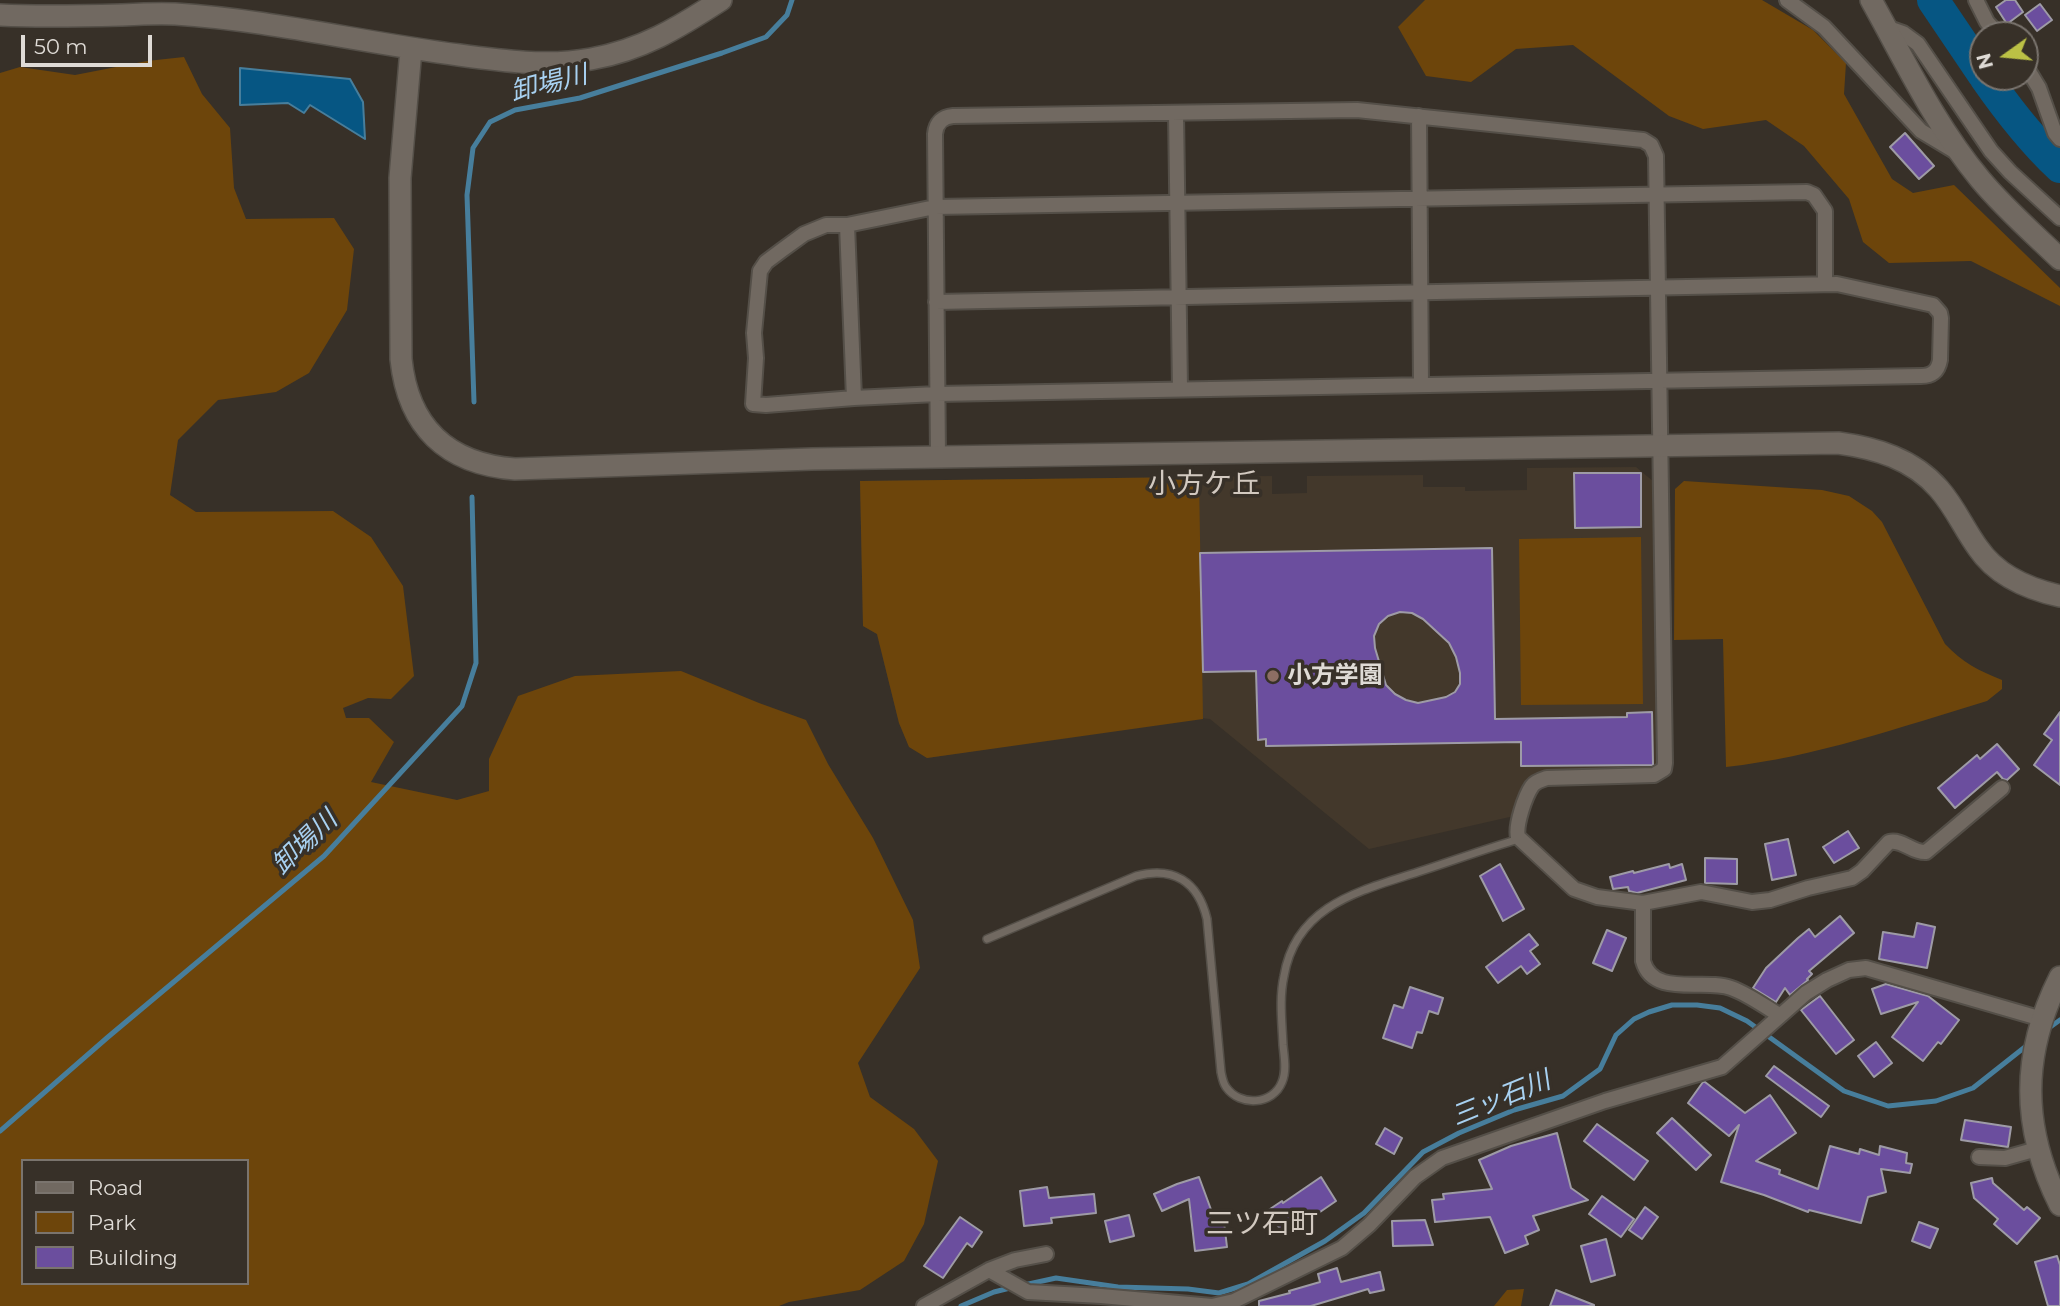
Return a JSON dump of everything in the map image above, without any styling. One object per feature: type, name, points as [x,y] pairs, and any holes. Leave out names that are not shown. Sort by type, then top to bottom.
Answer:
[{"type":"street","points":[[0,15],[38,17],[174,14],[314,31],[411,49],[553,64],[591,59],[639,47],[680,27],[721,0]]},
{"type":"street","points":[[1787,0],[1824,27],[1921,131],[1963,157]]},
{"type":"street","points":[[1871,0],[1929,104],[1963,157],[1996,196],[2060,259]]},
{"type":"street","points":[[1976,0],[1986,21]]},
{"type":"street","points":[[1886,27],[1903,33],[1917,44],[1991,150],[2010,172],[2060,218]]},
{"type":"street","points":[[411,49],[400,178],[403,379],[417,415],[429,431],[459,455],[477,463],[515,468],[938,457],[1838,443],[1866,447],[1917,469],[1938,488],[1980,551],[1996,568],[2017,582],[2060,596]]},
{"type":"street","points":[[2039,88],[2060,139]]},
{"type":"street","points":[[938,457],[935,131],[939,122],[947,117],[1357,110],[1643,140],[1651,145],[1656,153],[1664,769],[1654,775],[1539,780],[1529,792],[1521,813],[1516,831],[1519,839],[1574,889],[1597,897],[1643,903],[1700,892],[1761,902],[1852,878],[1889,842],[1900,842],[1921,852],[1930,849],[2002,788]]},
{"type":"street","points":[[1176,113],[1180,388]]},
{"type":"street","points":[[1419,117],[1421,384]]},
{"type":"street","points":[[936,302],[1842,284],[1933,304],[1941,318],[1940,360],[1936,370],[1927,376],[1180,388],[937,394],[753,404],[756,358],[754,333],[760,271],[766,262],[804,234],[827,225],[847,225],[935,207],[1807,191],[1812,193],[1825,211],[1825,284]]},
{"type":"street","points":[[847,225],[854,398]]},
{"type":"street","points":[[1643,903],[1643,961],[1651,977],[1676,985],[1717,985],[1730,988],[1777,1017]]},
{"type":"street","points":[[992,1272],[1028,1292],[1212,1306],[1234,1301],[1342,1248],[1369,1225],[1415,1177],[1442,1158],[1605,1101],[1722,1067],[1806,993],[1849,970],[1866,968],[2042,1019]]},
{"type":"street","points":[[2058,1196],[2038,1149],[2032,1124],[2030,1094],[2031,1063],[2042,1019],[2060,977]]},
{"type":"street","points":[[1979,1157],[2005,1158],[2038,1149]]},
{"type":"street","points":[[924,1306],[1015,1260],[1046,1254]]},
{"type":"lane","points":[[987,939],[1149,872],[1163,872],[1188,883],[1204,905],[1207,919],[1221,1072],[1225,1086],[1235,1096],[1248,1101],[1262,1100],[1274,1093],[1282,1082],[1285,1068],[1281,1004],[1284,972],[1296,941],[1317,916],[1336,901],[1358,891],[1519,839]]},
{"type":"shaded area","name":"小方学園","points":[[1636,467],[1654,482],[1661,759],[1651,770],[1530,777],[1514,816],[1369,849],[1210,719],[1201,718],[927,758],[909,746],[899,723],[877,634],[863,626],[860,481],[1272,476],[1272,494],[1307,493],[1307,476],[1423,475],[1423,487],[1465,487],[1465,491],[1527,490],[1527,468]]},
{"type":"green space","points":[[1425,0],[1762,0],[1813,30],[1846,63],[1844,94],[1892,179],[1913,193],[1954,185],[2060,288],[2060,306],[1971,261],[1889,263],[1863,242],[1849,199],[1804,146],[1766,120],[1703,129],[1669,116],[1573,45],[1516,49],[1471,82],[1426,76],[1398,27]]},
{"type":"green space","points":[[184,57],[202,94],[230,128],[234,188],[246,219],[334,218],[354,249],[347,310],[309,373],[276,392],[218,400],[178,440],[170,495],[196,512],[333,511],[371,537],[403,586],[414,676],[391,699],[368,698],[343,708],[346,718],[369,718],[394,742],[371,782],[457,800],[489,791],[489,759],[518,696],[575,676],[681,671],[806,720],[828,764],[873,838],[913,920],[920,968],[858,1063],[870,1097],[914,1129],[938,1161],[924,1224],[904,1261],[860,1290],[779,1306],[0,1306],[0,73],[20,67],[75,75]]},
{"type":"green space","points":[[1199,477],[1203,719],[927,758],[909,747],[899,723],[877,634],[863,626],[860,481]]},
{"type":"green space","points":[[1684,481],[1822,490],[1849,496],[1872,511],[1882,522],[1945,644],[1971,665],[2002,680],[2002,689],[1987,701],[1858,740],[1793,756],[1726,767],[1723,639],[1674,640],[1675,489]]},
{"type":"green space","points":[[1641,537],[1643,704],[1521,705],[1519,539]]},
{"type":"green space","points":[[1524,1289],[1521,1306],[1494,1306],[1507,1290]]},
{"type":"water","points":[[240,68],[350,79],[363,102],[365,139],[310,105],[304,113],[288,103],[240,105]]},
{"type":"building","points":[[2006,0],[2015,0],[2023,12],[2011,21],[2005,21],[1996,7]]},
{"type":"building","points":[[2040,4],[2052,20],[2039,30],[2039,21],[2030,21],[2025,15]]},
{"type":"building","points":[[1905,133],[1934,166],[1919,179],[1890,147]]},
{"type":"building","points":[[1574,473],[1641,473],[1641,527],[1575,528]]},
{"type":"building","points":[[1492,548],[1495,719],[1627,717],[1627,713],[1652,712],[1653,765],[1521,766],[1521,742],[1266,746],[1266,739],[1258,740],[1256,671],[1203,672],[1200,553]],"holes":[[[1400,612],[1412,613],[1423,619],[1449,643],[1456,657],[1460,684],[1455,692],[1446,697],[1418,703],[1395,694],[1386,685],[1374,636],[1379,624],[1388,616]]]},
{"type":"building","points":[[2060,712],[2060,785],[2034,765],[2052,740],[2044,734]]},
{"type":"building","points":[[1997,744],[2019,769],[2007,780],[1997,772],[1955,808],[1938,788],[1977,755],[1980,759]]},
{"type":"building","points":[[1848,831],[1859,848],[1834,863],[1823,847]]},
{"type":"building","points":[[1788,839],[1796,875],[1772,880],[1765,844]]},
{"type":"building","points":[[1705,858],[1737,859],[1737,884],[1705,883]]},
{"type":"building","points":[[1500,864],[1524,909],[1503,921],[1480,876]]},
{"type":"building","points":[[1669,864],[1670,868],[1682,864],[1686,880],[1637,893],[1629,891],[1628,887],[1613,889],[1610,877]]},
{"type":"building","points":[[1840,916],[1854,933],[1809,971],[1812,974],[1808,980],[1790,995],[1785,988],[1776,1002],[1753,988],[1766,968],[1798,938],[1809,929],[1815,937]]},
{"type":"building","points":[[1917,923],[1935,927],[1927,968],[1879,959],[1883,932],[1914,937]]},
{"type":"building","points":[[1607,930],[1626,938],[1612,971],[1593,963]]},
{"type":"building","points":[[1529,934],[1538,945],[1530,951],[1540,964],[1527,974],[1521,966],[1498,983],[1486,967]]},
{"type":"building","points":[[1886,984],[1928,996],[1959,1020],[1941,1044],[1938,1042],[1923,1061],[1892,1037],[1918,1002],[1881,1014],[1872,989]]},
{"type":"building","points":[[1410,987],[1443,998],[1438,1014],[1429,1011],[1422,1033],[1417,1032],[1412,1048],[1383,1038],[1394,1005],[1403,1008]]},
{"type":"building","points":[[1820,996],[1854,1040],[1836,1054],[1801,1010]]},
{"type":"building","points":[[1876,1042],[1892,1063],[1874,1077],[1858,1056]]},
{"type":"building","points":[[1774,1066],[1829,1106],[1821,1117],[1766,1076]]},
{"type":"building","points":[[1703,1082],[1745,1113],[1770,1095],[1796,1133],[1756,1161],[1780,1170],[1779,1174],[1818,1189],[1830,1146],[1859,1154],[1860,1149],[1879,1155],[1880,1146],[1907,1153],[1906,1163],[1912,1164],[1910,1173],[1881,1169],[1886,1192],[1868,1197],[1861,1223],[1809,1210],[1808,1212],[1721,1182],[1739,1125],[1729,1136],[1688,1103]]},
{"type":"building","points":[[1672,1118],[1711,1155],[1696,1170],[1657,1133]]},
{"type":"building","points":[[1965,1120],[2011,1127],[2008,1147],[1961,1140]]},
{"type":"building","points":[[1597,1124],[1648,1161],[1634,1180],[1584,1141]]},
{"type":"building","points":[[1385,1128],[1402,1138],[1394,1154],[1376,1144]]},
{"type":"building","points":[[1557,1133],[1571,1188],[1588,1200],[1533,1216],[1539,1230],[1525,1236],[1528,1244],[1505,1253],[1490,1217],[1435,1222],[1432,1200],[1444,1199],[1443,1194],[1492,1189],[1479,1160],[1511,1146]]},
{"type":"building","points":[[1199,1177],[1213,1215],[1223,1214],[1227,1247],[1195,1251],[1189,1199],[1162,1211],[1154,1194]]},
{"type":"building","points":[[1321,1177],[1336,1201],[1304,1223],[1302,1220],[1283,1233],[1267,1211]]},
{"type":"building","points":[[1992,1178],[1993,1183],[2024,1210],[2027,1207],[2040,1218],[2017,1244],[1994,1224],[1998,1219],[1974,1198],[1971,1183]]},
{"type":"building","points":[[1047,1187],[1049,1198],[1094,1194],[1096,1213],[1051,1218],[1052,1223],[1024,1226],[1020,1191]]},
{"type":"building","points":[[1602,1196],[1634,1219],[1621,1237],[1589,1214]]},
{"type":"building","points":[[1645,1207],[1658,1217],[1642,1239],[1629,1230]]},
{"type":"building","points":[[1129,1215],[1134,1236],[1110,1242],[1105,1221]]},
{"type":"building","points":[[960,1217],[982,1232],[972,1247],[967,1243],[943,1278],[924,1266]]},
{"type":"building","points":[[1425,1220],[1433,1245],[1393,1246],[1392,1221]]},
{"type":"building","points":[[1919,1222],[1938,1229],[1930,1248],[1912,1241]]},
{"type":"building","points":[[1606,1239],[1615,1275],[1591,1282],[1581,1246]]},
{"type":"building","points":[[2057,1256],[2060,1265],[2060,1306],[2048,1306],[2035,1262]]},
{"type":"building","points":[[1337,1268],[1341,1282],[1380,1272],[1384,1290],[1370,1293],[1368,1289],[1311,1306],[1259,1306],[1259,1301],[1320,1282],[1318,1274]]},
{"type":"building","points":[[1556,1290],[1594,1305],[1594,1306],[1550,1306]]},
{"type":"waterway","name":"卸場川","points":[[474,402],[467,195],[473,148],[490,122],[515,110],[580,98],[766,37],[787,15],[792,0]]},
{"type":"waterway","points":[[1933,0],[1969,53]]},
{"type":"waterway","points":[[1995,91],[2020,124],[2060,167]]},
{"type":"waterway","name":"卸場川","points":[[0,1131],[324,856],[462,706],[476,663],[472,497]]},
{"type":"waterway","name":"三ッ石川","points":[[1024,1285],[1056,1278],[1118,1287],[1188,1289],[1219,1293],[1248,1284],[1325,1241],[1364,1213],[1423,1152],[1459,1133],[1514,1110],[1563,1096],[1600,1069],[1616,1035],[1634,1019],[1672,1005],[1720,1008],[1747,1021],[1844,1091],[1888,1106],[1936,1101],[1973,1088],[2030,1043]]},
{"type":"waterway","name":"三ッ石川","points":[[2046,1030],[2060,1020]]},
{"type":"waterway","name":"三ッ石川","points":[[961,1306],[1014,1287]]},
{"type":"place","name":"小方学園","points":[[1273,676]]},
{"type":"district","name":"小方ケ丘","points":[[1204,485]]},
{"type":"district","name":"三ツ石町","points":[[1262,1225]]}]
